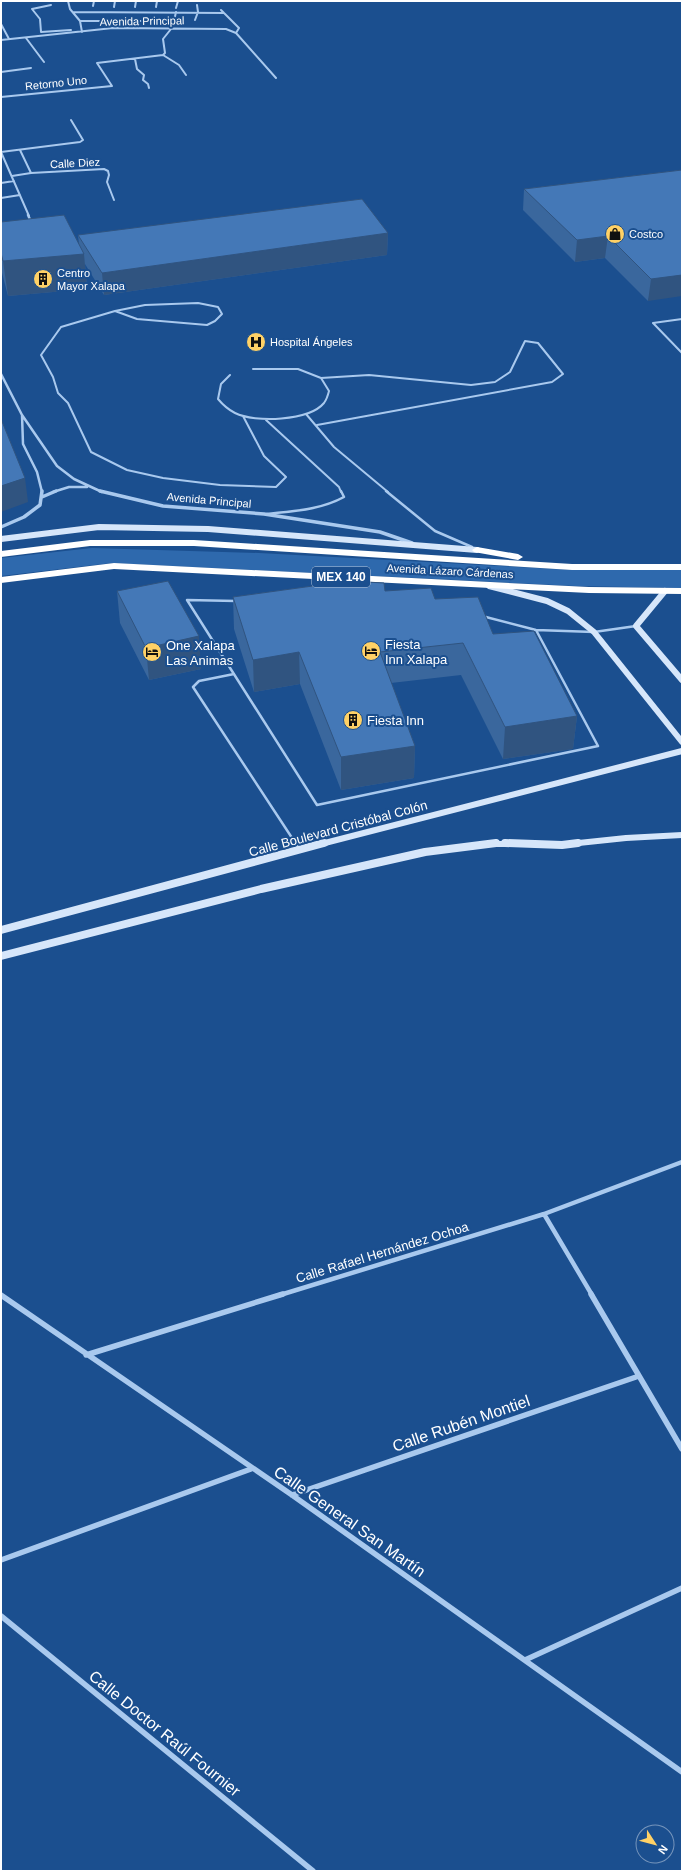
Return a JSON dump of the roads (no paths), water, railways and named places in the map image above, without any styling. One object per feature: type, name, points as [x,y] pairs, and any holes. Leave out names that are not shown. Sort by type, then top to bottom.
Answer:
[{"type":"highway","name":"Avenida Lázaro Cárdenas","points":[[1,554],[90,543],[194,543],[572,567],[682,567]]},
{"type":"highway","points":[[477,550],[572,567]]},
{"type":"highway","name":"Avenida Lázaro Cárdenas","points":[[1,580],[114,566],[589,590],[682,591]]},
{"type":"street","points":[[51,5],[32,9],[40,18],[42,25],[41,32],[82,30],[80,21],[73,12],[68,1]]},
{"type":"street","points":[[93,6],[94,1]]},
{"type":"street","points":[[114,7],[115,1]]},
{"type":"street","points":[[135,7],[136,1]]},
{"type":"street","points":[[156,7],[157,1]]},
{"type":"street","points":[[176,8],[178,1]]},
{"type":"street","points":[[195,20],[198,12],[197,5]]},
{"type":"street","points":[[221,10],[239,28],[236,32],[276,78]]},
{"type":"street","points":[[73,12],[224,13]]},
{"type":"street","points":[[111,20],[112,12]]},
{"type":"street","points":[[134,12],[132,16],[134,21]]},
{"type":"street","points":[[153,21],[156,12]]},
{"type":"street","points":[[80,21],[174,21],[176,12]]},
{"type":"street","points":[[1,24],[9,39]]},
{"type":"street","name":"Avenida Principal","points":[[1,40],[82,30],[113,28],[226,29],[236,32]]},
{"type":"street","points":[[163,55],[165,53],[163,39],[171,29]]},
{"type":"street","points":[[26,38],[44,62]]},
{"type":"street","points":[[149,88],[148,84],[143,80],[144,75],[137,69],[135,59],[163,55],[179,65],[186,75]]},
{"type":"street","name":"Retorno Uno","points":[[1,97],[112,86],[96,62],[135,59]]},
{"type":"street","points":[[1,72],[31,68]]},
{"type":"street","name":"Calle Diez","points":[[20,150],[80,142],[83,140],[71,120]]},
{"type":"street","points":[[31,173],[20,150],[1,152],[34,228]]},
{"type":"street","name":"Calle Diez","points":[[12,176],[31,173],[104,169],[108,171],[109,175],[107,182],[114,200]]},
{"type":"street","points":[[1,183],[14,181]]},
{"type":"street","points":[[1,198],[20,195]]},
{"type":"street","name":"Avenida Principal","points":[[1,374],[22,415],[56,466],[74,479],[105,493],[162,506],[264,514],[380,532],[427,547]]},
{"type":"street","name":"Avenida Principal","points":[[22,415],[23,444],[37,472],[42,497]]},
{"type":"street","points":[[1,527],[24,517],[40,505],[42,497],[52,491],[64,488],[92,487]]},
{"type":"street","name":"Avenida Lázaro Cárdenas","points":[[1,539],[99,527],[169,528],[208,529],[477,550]]},
{"type":"street","points":[[483,584],[547,601],[568,611],[594,632],[682,742]]},
{"type":"street","points":[[665,591],[636,626],[682,680]]},
{"type":"street","name":"Calle Boulevard Cristóbal Colón","points":[[1,930],[299,850],[682,751]]},
{"type":"street","points":[[1,956],[261,889],[425,852],[498,843],[562,844],[682,835]]},
{"type":"street","name":"Calle Rafael Hernández Ochoa","points":[[86,1355],[544,1214],[682,1162]]},
{"type":"street","points":[[544,1214],[682,1448]]},
{"type":"street","name":"Calle General San Martín","points":[[1,1295],[251,1469],[292,1495],[682,1772]]},
{"type":"street","name":"Calle Rubén Montiel","points":[[292,1495],[639,1376]]},
{"type":"street","points":[[1,1560],[251,1469]]},
{"type":"street","points":[[525,1660],[682,1588]]},
{"type":"street","name":"Calle Doctor Raúl Fournier","points":[[1,1616],[313,1871]]},
{"type":"lane","points":[[115,311],[137,319],[207,325],[215,321],[222,314],[218,308],[198,303],[145,305],[115,311],[61,327],[41,355],[53,377],[58,393],[68,403],[83,432],[91,452],[126,470],[172,479],[246,486],[276,487],[286,477],[264,456],[243,416]]},
{"type":"lane","points":[[682,319],[653,323],[682,352]]},
{"type":"lane","points":[[253,369],[298,369],[321,378],[369,375],[471,385],[495,382],[510,372],[525,341],[538,343],[563,374],[552,382],[317,425]]},
{"type":"lane","points":[[230,375],[221,384],[218,399],[227,409],[243,416],[266,420],[306,414],[324,404],[329,391],[321,378]]},
{"type":"lane","points":[[306,414],[317,425],[334,447],[435,531],[477,550]]},
{"type":"lane","points":[[264,514],[313,510],[334,503],[344,496],[339,487],[266,420]]},
{"type":"lane","points":[[242,602],[187,600],[317,805],[598,746],[536,630]]},
{"type":"lane","points":[[475,614],[536,630],[594,632],[636,626]]},
{"type":"lane","points":[[234,674],[200,681],[193,687],[299,850]]},
{"type":"place","name":"Costco","points":[[615,234]]},
{"type":"place","name":"Centro Mayor Xalapa","points":[[43,279]]},
{"type":"place","name":"Hospital Ángeles","points":[[256,342]]},
{"type":"place","name":"Fiesta Inn Xalapa","points":[[371,651]]},
{"type":"place","name":"One Xalapa Las Animas","points":[[152,652]]},
{"type":"place","name":"Fiesta Inn","points":[[353,720]]}]
